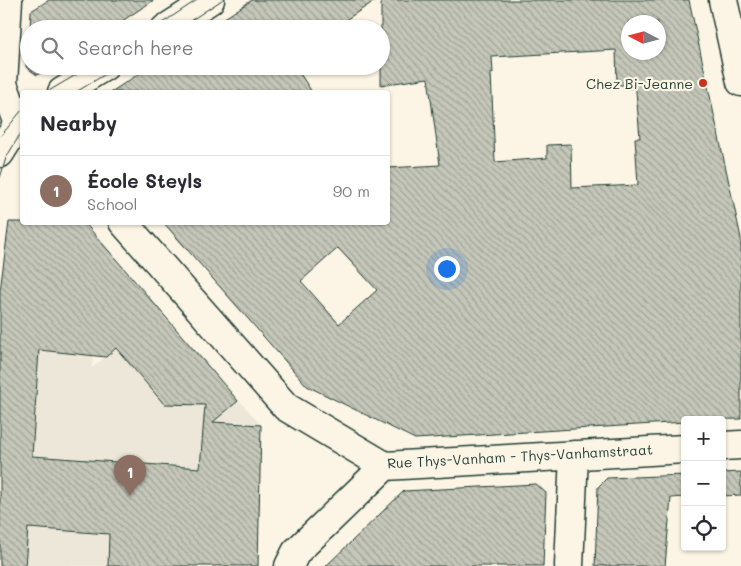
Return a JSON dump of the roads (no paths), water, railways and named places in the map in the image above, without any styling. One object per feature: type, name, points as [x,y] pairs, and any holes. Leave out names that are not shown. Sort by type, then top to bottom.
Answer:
[{"type":"street","points":[[0,153],[16,125],[3,84],[8,0]]},
{"type":"street","points":[[179,20],[210,0]]},
{"type":"street","points":[[723,0],[735,28],[741,82]]},
{"type":"street","points":[[65,90],[90,75]]},
{"type":"street","name":"Rue Thys-Vanham - Thys-Vanhamstraat","points":[[126,225],[286,407],[384,466],[681,449]]},
{"type":"street","points":[[726,446],[741,445]]},
{"type":"street","points":[[569,566],[574,455]]},
{"type":"street","points":[[290,566],[296,552],[384,466]]},
{"type":"tram line","points":[[167,20],[197,0]]},
{"type":"tram line","points":[[192,20],[222,0]]},
{"type":"tram line","points":[[50,90],[76,75]]},
{"type":"tram line","points":[[79,90],[104,75]]},
{"type":"tram line","points":[[0,137],[20,112]]},
{"type":"tram line","points":[[0,178],[6,158],[20,134]]},
{"type":"place","name":"Chez Bi-Jeanne","points":[[703,83]]},
{"type":"place","name":"École Steyls","points":[[130,496]]}]
